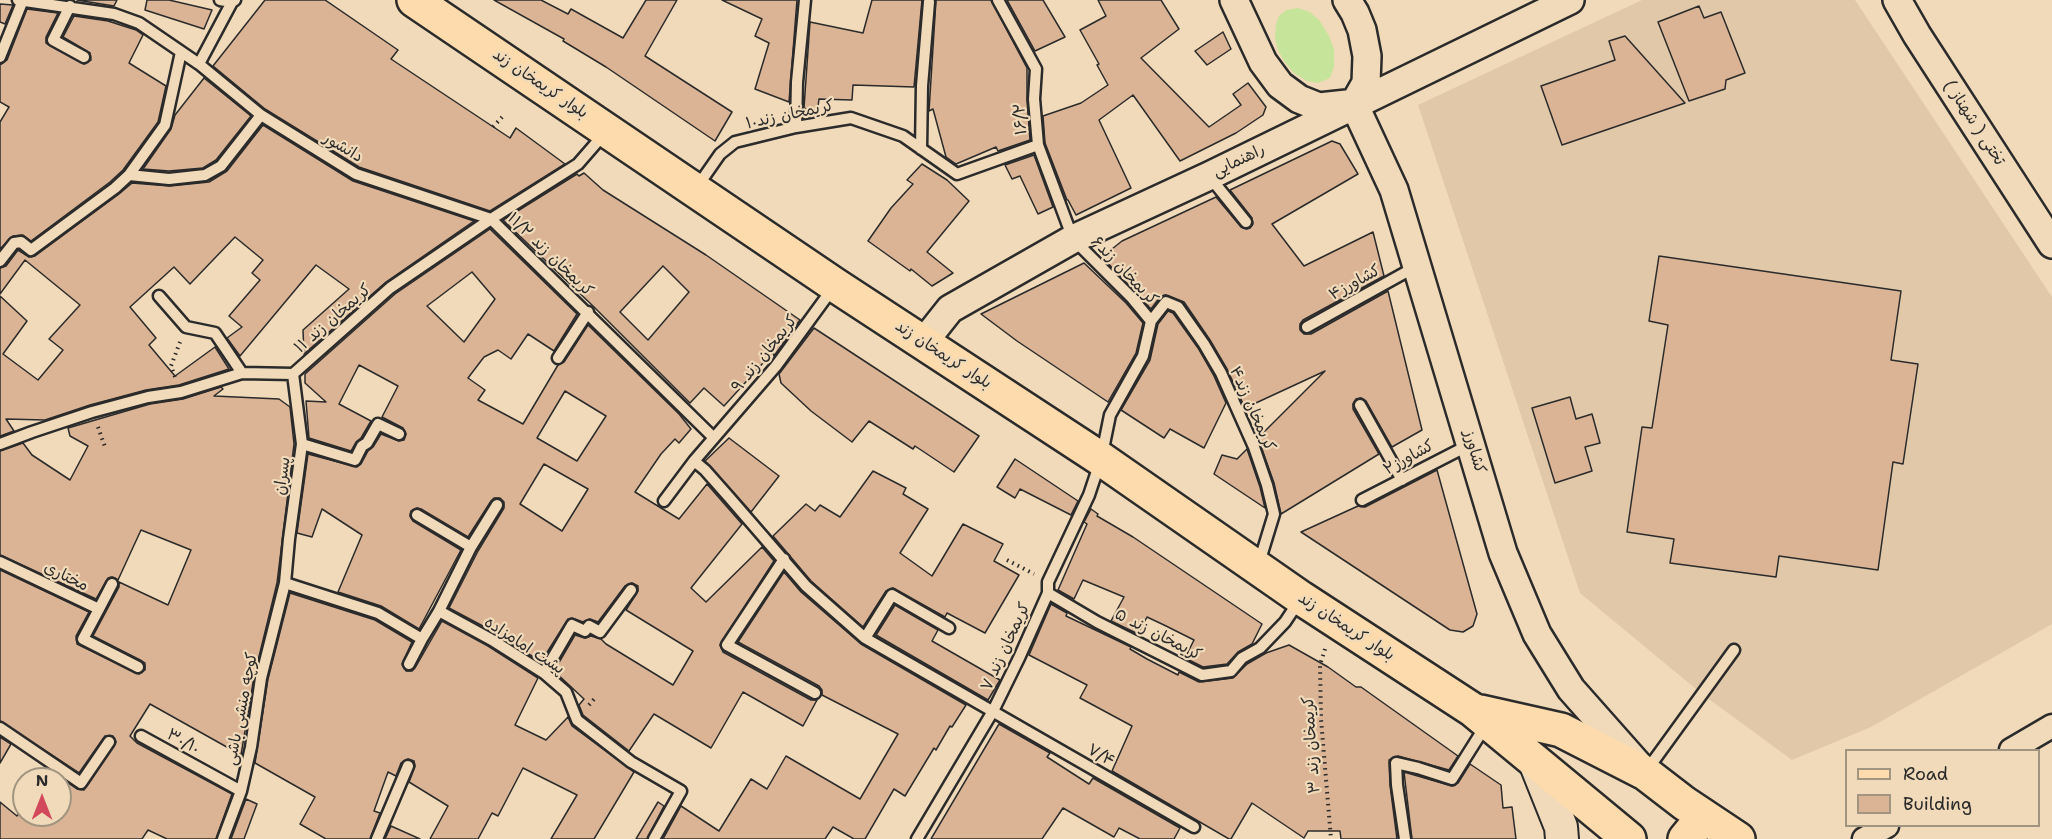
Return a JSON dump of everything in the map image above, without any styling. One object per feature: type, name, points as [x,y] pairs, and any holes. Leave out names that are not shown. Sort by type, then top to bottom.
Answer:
[{"type":"main road","name":"بلوار کریمخان زند","points":[[431,7],[835,285],[1101,459],[1301,598],[1480,716],[1629,839]]},
{"type":"main road","name":"بلوار کریمخان زند","points":[[1480,716],[1561,730],[1645,773],[1694,828],[1737,839]]},
{"type":"main road","points":[[1535,762],[1561,827],[1562,839]]},
{"type":"street","points":[[1234,0],[1263,62],[1280,84],[1299,99],[1319,107],[1354,104],[1366,83],[1367,56],[1362,30],[1347,0]]},
{"type":"street","name":"راهنمایی","points":[[923,343],[950,309],[1072,239],[1209,176],[1570,0]]},
{"type":"street","name":"تختی ( شهناز )","points":[[1897,0],[1917,35],[2052,244]]},
{"type":"street","name":"کشاورز","points":[[1354,104],[1394,190],[1472,443],[1503,553],[1537,634],[1571,688],[1645,773]]},
{"type":"street","points":[[2013,749],[2052,726]]},
{"type":"street","points":[[1864,839],[1884,827]]},
{"type":"lane","name":"دانشور","points":[[18,0],[114,14],[139,23],[199,64],[261,115],[356,174],[491,219]]},
{"type":"lane","points":[[0,57],[23,0]]},
{"type":"lane","points":[[199,64],[234,1],[219,0]]},
{"type":"lane","points":[[796,127],[797,82],[805,0]]},
{"type":"lane","name":"۱۶/۲","points":[[998,0],[1036,69],[1034,99],[1038,145],[1072,239]]},
{"type":"lane","points":[[921,149],[922,86],[929,2]]},
{"type":"lane","points":[[70,6],[53,40],[84,57]]},
{"type":"lane","points":[[0,261],[14,243],[21,242],[31,250],[115,188],[129,175],[165,125],[181,52]]},
{"type":"lane","points":[[129,175],[169,179],[205,175],[221,166],[261,115]]},
{"type":"lane","name":"کریمخان زند۱۰","points":[[695,189],[720,154],[735,142],[796,127],[851,118],[903,136],[957,174],[1038,145]]},
{"type":"lane","name":"کریمخان زند ۱۱","points":[[0,444],[92,412],[148,397],[181,392],[243,373],[293,375],[390,288],[491,219],[578,164],[608,130]]},
{"type":"lane","points":[[1209,176],[1246,222]]},
{"type":"lane","name":"کریمخان زند ۱۱/۲","points":[[491,219],[714,438]]},
{"type":"lane","name":"کریمخان زند۶","points":[[1072,239],[1132,298],[1151,321],[1143,356],[1110,414],[1101,459]]},
{"type":"lane","name":"کشاورز۴","points":[[1307,327],[1417,266]]},
{"type":"lane","name":"کریمخان زند ۹","points":[[664,501],[694,461],[776,366],[835,285]]},
{"type":"lane","points":[[159,296],[186,327],[215,333],[243,373]]},
{"type":"lane","name":"کریمخان زند۴","points":[[1151,321],[1166,302],[1178,307],[1221,373],[1254,447],[1274,514],[1258,568]]},
{"type":"lane","points":[[558,358],[588,312]]},
{"type":"lane","name":"پسران","points":[[285,583],[302,444],[293,375]]},
{"type":"lane","points":[[1360,405],[1402,480]]},
{"type":"lane","points":[[302,444],[355,460],[378,424],[399,434]]},
{"type":"lane","name":"کشاورز۲","points":[[1362,500],[1472,443]]},
{"type":"lane","name":"کریمخان زند ۷","points":[[917,839],[993,711],[1089,495],[1101,459]]},
{"type":"lane","name":"۷/۴","points":[[694,461],[705,470],[806,586],[865,638],[1194,827]]},
{"type":"lane","points":[[409,664],[440,611],[471,547],[497,505]]},
{"type":"lane","points":[[417,514],[471,547]]},
{"type":"lane","points":[[783,559],[728,645],[815,693]]},
{"type":"lane","name":"مختاری","points":[[0,562],[99,609],[83,639],[138,667]]},
{"type":"lane","points":[[285,583],[378,613],[422,639]]},
{"type":"lane","name":"کوچه منشی باشی","points":[[223,839],[241,791],[251,747],[261,678],[285,583]]},
{"type":"lane","points":[[99,609],[111,584]]},
{"type":"lane","name":"کریمخان زند ۵","points":[[1048,587],[1097,622],[1202,675],[1231,671],[1242,658],[1260,648],[1277,631],[1301,598]]},
{"type":"lane","points":[[544,673],[572,625],[585,631],[589,626],[600,632],[632,590]]},
{"type":"lane","points":[[865,638],[892,595],[949,628]]},
{"type":"lane","name":"پشت امامزاده","points":[[440,611],[544,673],[566,692],[576,720],[631,762],[681,791],[654,839]]},
{"type":"lane","points":[[1645,773],[1734,650]]},
{"type":"lane","points":[[1405,839],[1396,763],[1452,779],[1480,716]]},
{"type":"lane","points":[[0,728],[81,783],[109,742]]},
{"type":"lane","name":"۳۰/۱۰","points":[[141,736],[241,791]]},
{"type":"lane","points":[[377,839],[408,766]]},
{"type":"path","points":[[493,127],[504,115]]},
{"type":"path","points":[[181,392],[171,366],[186,327]]},
{"type":"path","points":[[1007,560],[1048,587]]},
{"type":"path","name":"کریمخان زند ۳","points":[[1324,649],[1320,665],[1321,719],[1332,839]]},
{"type":"shaded area","points":[[1642,0],[1855,0],[2052,297],[2052,624],[1871,727],[1792,760],[1702,694],[1580,593],[1418,105]]},
{"type":"green space","points":[[1298,8],[1310,12],[1320,21],[1334,49],[1334,67],[1330,78],[1318,83],[1307,81],[1294,73],[1278,50],[1275,38],[1279,16],[1286,10]]},
{"type":"building","points":[[77,0],[117,0],[114,6]]},
{"type":"building","points":[[147,0],[169,0],[212,10],[204,29],[145,10]]},
{"type":"building","points":[[265,0],[325,0],[398,50],[391,59],[510,138],[516,128],[565,164],[490,211],[359,167],[265,109],[213,66]]},
{"type":"building","points":[[494,0],[541,0],[568,14],[571,9],[623,38],[646,0],[677,0],[645,56],[732,112],[715,141],[606,67],[563,41],[564,39]]},
{"type":"building","points":[[722,0],[797,0],[789,102],[755,89],[769,43],[755,36],[762,19]]},
{"type":"building","points":[[872,0],[922,0],[914,87],[853,85],[852,100],[819,99],[817,114],[804,108],[810,22],[863,33]]},
{"type":"building","points":[[936,0],[991,0],[1027,68],[1030,140],[998,151],[996,147],[956,164],[946,157],[933,109],[929,111]]},
{"type":"building","points":[[1007,0],[1043,0],[1065,37],[1035,51]]},
{"type":"building","points":[[1098,0],[1161,0],[1179,29],[1141,58],[1209,127],[1241,105],[1233,94],[1248,83],[1266,107],[1263,115],[1236,133],[1180,161],[1133,95],[1099,120],[1131,188],[1076,215],[1067,200],[1045,143],[1043,116],[1081,103],[1108,85],[1080,30],[1106,16]]},
{"type":"building","points":[[0,4],[13,5],[5,24],[0,22]]},
{"type":"building","points":[[1699,6],[1704,18],[1721,12],[1745,73],[1726,80],[1725,89],[1689,101],[1658,22]]},
{"type":"building","points":[[27,9],[58,13],[46,37],[46,43],[84,64],[91,60],[90,53],[63,37],[74,16],[108,21],[136,30],[143,35],[129,63],[166,86],[158,122],[123,170],[31,241],[23,235],[13,236],[0,249],[0,122],[9,107],[0,102],[0,65],[7,60]]},
{"type":"building","points":[[1223,32],[1231,49],[1207,65],[1195,51]]},
{"type":"building","points":[[1625,36],[1685,103],[1562,145],[1541,86],[1615,60],[1609,41]]},
{"type":"building","points":[[204,78],[251,116],[216,160],[203,168],[169,171],[143,169],[171,129],[175,115]]},
{"type":"building","points":[[263,125],[353,181],[474,221],[386,282],[304,354],[303,330],[349,289],[316,265],[240,356],[227,338],[242,327],[229,316],[260,280],[252,273],[263,260],[235,237],[190,284],[174,267],[130,307],[156,338],[149,345],[175,376],[215,347],[229,369],[179,385],[146,390],[90,405],[45,420],[6,419],[14,431],[0,436],[0,296],[27,321],[3,354],[38,380],[63,350],[49,339],[80,305],[25,260],[0,294],[0,268],[6,266],[18,250],[29,257],[35,256],[132,183],[170,186],[209,182],[227,171]]},
{"type":"building","points":[[1332,141],[1340,144],[1358,174],[1272,224],[1304,266],[1373,232],[1384,276],[1303,320],[1300,330],[1304,334],[1311,334],[1388,291],[1422,430],[1392,447],[1366,401],[1361,398],[1356,399],[1353,409],[1379,454],[1281,514],[1274,483],[1258,438],[1325,371],[1245,408],[1227,369],[1184,302],[1165,295],[1160,297],[1151,309],[1102,257],[1122,241],[1216,197],[1241,227],[1250,228],[1253,224],[1252,218],[1230,190]]},
{"type":"building","points":[[1034,155],[1053,207],[1038,214],[1020,176],[1012,179],[1005,165]]},
{"type":"building","points":[[922,164],[947,180],[969,201],[927,252],[953,273],[932,286],[911,269],[910,271],[868,241],[891,208],[913,184],[907,180]]},
{"type":"building","points":[[584,173],[603,190],[706,255],[800,320],[774,356],[773,352],[724,406],[704,388],[690,403],[503,220],[577,174],[579,176]],"holes":[[[663,266],[689,292],[648,340],[620,312]]]},
{"type":"building","points":[[490,229],[577,314],[554,351],[528,334],[511,359],[498,350],[484,357],[468,378],[485,390],[478,400],[523,424],[558,365],[564,362],[588,325],[679,414],[691,429],[679,443],[675,439],[661,454],[635,492],[679,519],[707,484],[742,524],[691,588],[706,602],[762,547],[774,561],[720,645],[723,652],[811,700],[817,700],[803,726],[743,692],[711,748],[654,714],[629,751],[583,715],[579,705],[584,699],[554,671],[575,635],[601,639],[673,685],[693,651],[626,610],[638,591],[638,586],[632,583],[625,586],[598,622],[590,619],[583,622],[568,619],[541,662],[496,633],[449,608],[478,551],[504,508],[504,502],[500,498],[494,498],[491,501],[468,537],[421,509],[411,511],[410,516],[413,521],[461,550],[419,629],[381,606],[338,592],[362,535],[322,509],[312,537],[297,533],[308,454],[357,467],[381,434],[399,441],[404,440],[406,434],[403,428],[382,417],[398,386],[359,365],[339,404],[371,421],[361,438],[351,451],[309,438],[306,401],[326,402],[305,383],[305,374],[395,294]],"holes":[[[472,272],[495,299],[464,342],[427,306]],[[565,391],[606,416],[577,461],[537,438]],[[544,464],[588,489],[562,531],[520,504]]]},
{"type":"building","points":[[1659,256],[1901,291],[1891,360],[1918,364],[1903,464],[1893,462],[1878,570],[1779,556],[1776,577],[1670,563],[1674,539],[1627,532],[1642,427],[1652,428],[1668,325],[1649,321]]},
{"type":"building","points":[[1084,263],[1126,303],[1143,323],[1136,353],[1108,402],[981,314]]},
{"type":"building","points":[[1168,311],[1173,313],[1198,348],[1226,403],[1204,448],[1170,429],[1164,438],[1121,410],[1150,360],[1158,324]]},
{"type":"building","points":[[814,328],[979,436],[954,472],[915,446],[913,449],[869,421],[852,442],[811,411],[781,383],[779,374]]},
{"type":"building","points":[[221,387],[223,389],[214,396],[279,399],[290,407],[294,444],[277,583],[254,677],[241,755],[150,704],[130,736],[137,743],[232,794],[216,839],[167,839],[148,830],[142,839],[0,839],[0,802],[12,812],[12,827],[72,827],[72,786],[84,790],[116,742],[113,736],[105,736],[79,773],[0,721],[0,570],[89,612],[76,636],[77,644],[139,674],[145,670],[145,663],[93,636],[119,587],[119,582],[168,605],[191,550],[141,530],[118,580],[108,578],[96,599],[0,555],[0,451],[23,443],[32,455],[70,480],[88,446],[70,436],[68,428],[150,404],[183,399]]},
{"type":"building","points":[[1570,397],[1576,419],[1592,414],[1600,443],[1585,447],[1592,471],[1555,483],[1532,408]]},
{"type":"building","points":[[729,438],[779,476],[751,512],[705,461]]},
{"type":"building","points":[[1247,449],[1265,508],[1214,474],[1222,455],[1237,459]]},
{"type":"building","points":[[1015,459],[1078,501],[1071,515],[1020,489],[1015,498],[997,487]]},
{"type":"building","points":[[1437,470],[1477,614],[1473,626],[1463,632],[1450,630],[1301,532],[1358,506],[1365,507]]},
{"type":"building","points":[[873,471],[906,488],[903,494],[928,509],[900,553],[932,576],[963,524],[1003,544],[994,561],[1019,575],[985,633],[947,613],[945,617],[893,588],[886,591],[863,627],[811,581],[773,536],[806,504],[815,511],[820,505],[840,517]]},
{"type":"building","points":[[1091,509],[1098,514],[1097,516],[1133,537],[1262,624],[1252,644],[1238,652],[1227,664],[1203,667],[1185,658],[1194,640],[1164,625],[1147,617],[1138,634],[1111,621],[1124,597],[1083,580],[1074,599],[1058,590],[1087,524],[1084,522]]},
{"type":"building","points":[[784,572],[801,592],[861,644],[966,705],[936,750],[934,748],[905,796],[894,789],[865,839],[854,839],[833,827],[825,839],[663,839],[681,806],[719,831],[751,779],[767,789],[786,756],[860,799],[898,734],[822,695],[819,686],[738,642]]},
{"type":"building","points":[[290,593],[375,620],[412,642],[402,664],[406,671],[412,671],[415,668],[442,621],[488,646],[538,678],[515,725],[546,740],[568,717],[572,726],[634,772],[594,839],[551,839],[577,795],[523,768],[498,816],[492,813],[478,839],[430,839],[448,806],[409,782],[415,766],[414,761],[408,759],[401,763],[396,776],[388,772],[374,811],[380,813],[370,839],[326,839],[300,824],[315,797],[255,763],[268,679]]},
{"type":"building","points":[[1051,604],[1067,613],[1066,616],[1131,647],[1130,649],[1147,659],[1178,675],[1179,672],[1199,682],[1233,678],[1247,664],[1266,653],[1289,645],[1328,667],[1356,687],[1361,687],[1458,756],[1449,770],[1398,756],[1389,760],[1397,839],[1341,839],[1340,831],[1308,831],[1304,838],[1252,803],[1229,839],[1112,771],[1132,726],[1080,698],[1087,685],[1029,655]]},
{"type":"building","points":[[895,605],[938,630],[932,641],[1000,680],[988,700],[876,635]]},
{"type":"building","points":[[999,724],[1050,753],[1047,757],[1089,784],[1093,778],[1180,828],[1174,839],[1140,839],[1119,828],[1114,837],[1063,808],[1042,839],[931,839]]},
{"type":"building","points":[[0,737],[11,744],[0,763]]},
{"type":"building","points":[[1470,764],[1501,785],[1503,808],[1512,807],[1516,839],[1412,839],[1404,772],[1452,786],[1458,783]]},
{"type":"building","points":[[246,799],[257,804],[244,839],[231,839]]},
{"type":"building","points":[[658,802],[664,806],[647,839],[636,839]]},
{"type":"building","points":[[391,826],[420,839],[385,839]]}]
